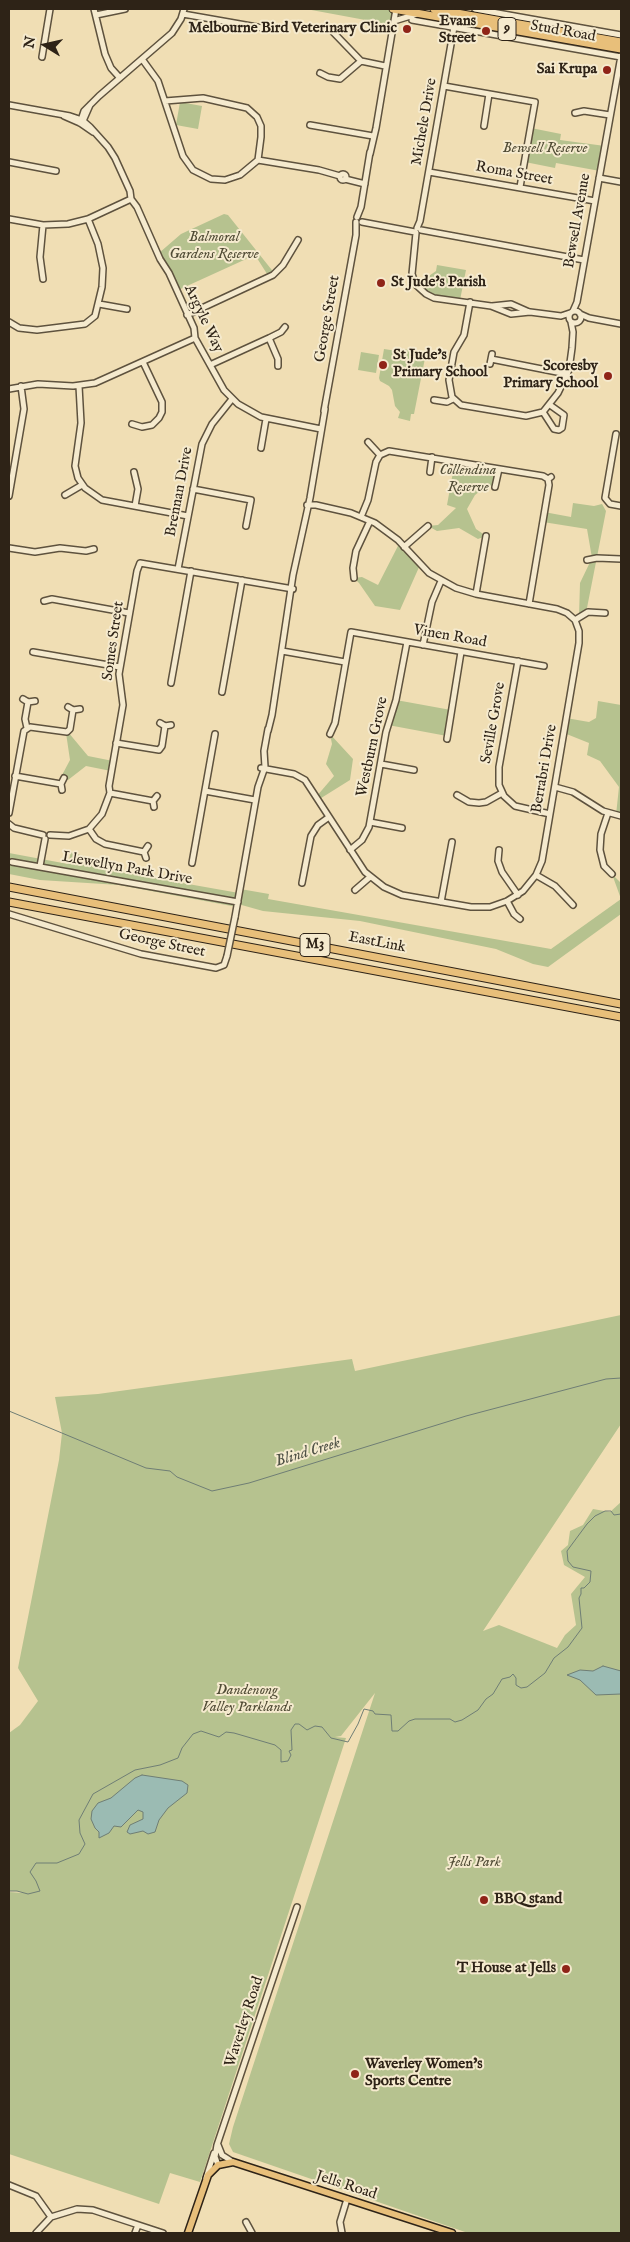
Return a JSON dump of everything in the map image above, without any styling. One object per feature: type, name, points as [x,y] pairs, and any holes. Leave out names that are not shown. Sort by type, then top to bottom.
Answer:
[{"type":"highway","name":"Stud Road","points":[[395,9],[415,15],[506,18],[621,49]]},
{"type":"highway","name":"Stud Road","points":[[434,9],[506,18],[621,42]]},
{"type":"highway","name":"EastLink","points":[[9,887],[621,1004]]},
{"type":"highway","name":"EastLink","points":[[9,902],[621,1017]]},
{"type":"main road","name":"Jells Road","points":[[218,2165],[233,2162],[452,2233]]},
{"type":"main road","name":"Waverley Road","points":[[188,2233],[205,2183],[211,2170],[218,2165]]},
{"type":"street","points":[[42,57],[50,9]]},
{"type":"street","points":[[94,9],[106,58],[120,78]]},
{"type":"street","points":[[96,15],[124,9]]},
{"type":"street","name":"George Street","points":[[9,914],[141,954],[216,968],[224,965],[238,902],[258,787],[264,768],[264,751],[269,714],[274,700],[293,589],[297,576],[298,560],[319,445],[319,429],[325,409],[356,234],[361,221],[360,207],[370,154],[371,136],[377,115],[395,9]]},
{"type":"street","name":"Stud Road","points":[[475,9],[506,18],[621,35]]},
{"type":"street","points":[[9,105],[64,115],[81,121],[90,105],[172,33],[183,11],[274,30]]},
{"type":"street","points":[[394,21],[415,15]]},
{"type":"street","name":"Stud Road","points":[[415,15],[423,22],[621,57]]},
{"type":"street","name":"Michele Drive","points":[[454,27],[416,242],[412,278],[418,288],[431,297],[500,307],[511,304],[520,311]]},
{"type":"street","points":[[333,32],[361,61],[385,66]]},
{"type":"street","name":"Bewsell Avenue","points":[[573,332],[584,260],[621,57]]},
{"type":"street","points":[[142,59],[158,81],[183,156],[188,165],[198,173],[216,180],[232,179],[245,172],[258,160],[262,134],[261,126],[257,117],[247,108],[203,98],[165,101]]},
{"type":"street","points":[[320,73],[328,77],[340,79],[361,61]]},
{"type":"street","points":[[444,86],[537,101],[520,187]]},
{"type":"street","points":[[484,126],[489,94]]},
{"type":"street","points":[[575,112],[584,111],[610,115]]},
{"type":"street","name":"Argyle Way","points":[[81,121],[108,147],[115,158],[130,191],[131,199],[138,207],[194,328],[195,338],[220,385],[232,399],[247,410],[266,419],[319,429]]},
{"type":"street","points":[[310,125],[371,136]]},
{"type":"street","points":[[258,160],[317,170],[365,184]]},
{"type":"street","points":[[9,162],[56,171]]},
{"type":"street","name":"Roma Street","points":[[428,172],[595,201]]},
{"type":"street","points":[[599,178],[621,182]]},
{"type":"street","points":[[9,218],[43,225],[68,224],[88,219],[131,199]]},
{"type":"street","points":[[9,322],[19,328],[32,330],[85,324],[95,316],[103,281],[102,261],[98,244],[88,219]]},
{"type":"street","points":[[361,221],[584,260]]},
{"type":"street","points":[[43,225],[40,256],[43,279]]},
{"type":"street","points":[[187,315],[275,274],[285,262],[298,240]]},
{"type":"street","points":[[470,302],[464,335],[454,352],[449,385],[453,398],[461,404],[526,416],[543,412],[550,404],[567,374],[571,360],[573,332],[570,321]]},
{"type":"street","points":[[99,304],[127,309]]},
{"type":"street","name":"Michele Drive","points":[[500,307],[508,314],[520,311],[576,316],[621,324]]},
{"type":"street","name":"Michele Drive","points":[[561,316],[570,321],[576,316]]},
{"type":"street","points":[[210,365],[269,338],[285,327]]},
{"type":"street","points":[[9,389],[43,384],[79,386],[103,380],[195,338]]},
{"type":"street","points":[[269,338],[278,359],[278,366]]},
{"type":"street","points":[[491,359],[567,374]]},
{"type":"street","points":[[132,424],[142,427],[152,425],[162,412],[162,402],[143,362]]},
{"type":"street","points":[[9,496],[12,462],[24,409],[21,386]]},
{"type":"street","points":[[79,386],[81,423],[76,466],[82,485],[90,494],[99,499],[188,516]]},
{"type":"street","points":[[434,400],[447,402],[453,398]]},
{"type":"street","name":"Brennan Drive","points":[[178,569],[204,438],[215,419],[232,399]]},
{"type":"street","points":[[543,412],[554,429],[559,430],[562,428],[564,415],[550,404]]},
{"type":"street","points":[[261,448],[266,419]]},
{"type":"street","points":[[616,434],[604,503],[621,506]]},
{"type":"street","points":[[368,442],[380,455]]},
{"type":"street","points":[[361,516],[368,500],[375,464],[380,455],[395,450],[549,478],[529,604]]},
{"type":"street","points":[[430,472],[432,457]]},
{"type":"street","points":[[495,487],[499,469]]},
{"type":"street","points":[[134,472],[138,487],[135,506]]},
{"type":"street","points":[[65,495],[82,485]]},
{"type":"street","points":[[193,489],[251,500],[246,526]]},
{"type":"street","points":[[308,505],[361,516],[386,530],[420,565],[441,581],[476,594],[561,610],[575,620],[590,611],[605,612]]},
{"type":"street","points":[[354,578],[353,568],[356,551],[370,521]]},
{"type":"street","points":[[404,548],[428,526]]},
{"type":"street","points":[[476,594],[486,536]]},
{"type":"street","points":[[9,548],[35,552],[63,548],[86,551],[94,549]]},
{"type":"street","points":[[587,560],[597,558],[621,560]]},
{"type":"street","name":"Somes Street","points":[[88,829],[100,816],[110,794],[109,786],[123,705],[118,680],[140,563],[293,589]]},
{"type":"street","points":[[171,683],[191,571]]},
{"type":"street","points":[[222,692],[242,580]]},
{"type":"street","points":[[423,645],[432,602],[441,581]]},
{"type":"street","points":[[44,601],[52,599],[130,613]]},
{"type":"street","name":"Berrabri Drive","points":[[264,768],[294,774],[305,780],[350,850],[370,877],[397,893],[483,908],[507,902],[518,895],[536,875],[543,857],[579,643],[579,631],[575,620]]},
{"type":"street","name":"Vinen Road","points":[[345,662],[351,632],[544,666]]},
{"type":"street","name":"Westburn Grove","points":[[350,850],[362,840],[370,822],[387,728],[396,700],[406,642]]},
{"type":"street","points":[[282,651],[345,662],[336,723],[330,734]]},
{"type":"street","points":[[33,652],[120,667]]},
{"type":"street","points":[[447,738],[462,652]]},
{"type":"street","name":"Seville Grove","points":[[502,793],[498,782],[498,771],[518,662]]},
{"type":"street","points":[[9,812],[23,734],[27,728],[25,719],[26,700],[35,701]]},
{"type":"street","points":[[27,728],[67,732],[70,729],[71,708],[80,709]]},
{"type":"street","points":[[116,743],[159,750],[162,746],[166,724]]},
{"type":"street","points":[[192,863],[214,734]]},
{"type":"street","points":[[381,764],[414,770]]},
{"type":"street","points":[[15,776],[60,784]]},
{"type":"street","points":[[60,784],[64,778]]},
{"type":"street","points":[[60,784],[62,790]]},
{"type":"street","points":[[555,787],[577,794],[608,813],[621,816]]},
{"type":"street","points":[[205,791],[256,800]]},
{"type":"street","points":[[457,795],[469,802],[479,803],[502,793],[518,807],[550,814]]},
{"type":"street","points":[[110,794],[155,802]]},
{"type":"street","points":[[608,813],[601,834],[600,850],[603,863],[612,874]]},
{"type":"street","points":[[302,883],[311,836],[318,825],[329,818]]},
{"type":"street","points":[[370,822],[402,828]]},
{"type":"street","points":[[9,824],[14,828],[46,836],[69,836],[88,829],[103,844],[146,852]]},
{"type":"street","points":[[40,866],[46,836]]},
{"type":"street","points":[[441,902],[452,842]]},
{"type":"street","points":[[499,850],[498,861],[502,872],[518,895]]},
{"type":"street","name":"Llewellyn Park Drive","points":[[12,862],[238,902]]},
{"type":"street","points":[[536,875],[555,886],[573,905]]},
{"type":"street","points":[[355,890],[370,877]]},
{"type":"street","points":[[507,902],[514,914],[520,919]]},
{"type":"street","name":"Waverley Road","points":[[205,2183],[206,2172],[297,1907]]},
{"type":"street","points":[[217,2143],[222,2155],[233,2162]]},
{"type":"street","name":"Waverley Road","points":[[217,2143],[215,2156],[218,2165]]},
{"type":"street","points":[[9,2185],[36,2196],[51,2218]]},
{"type":"street","points":[[342,2233],[340,2222],[346,2199]]},
{"type":"street","points":[[36,2233],[51,2218],[77,2209],[93,2210],[163,2233]]},
{"type":"street","points":[[246,2222],[252,2233]]},
{"type":"street","points":[[135,2233],[138,2225]]},
{"type":"green space","points":[[306,9],[393,9],[394,24],[387,24]]},
{"type":"green space","points":[[180,102],[202,106],[198,129],[176,125]]},
{"type":"green space","name":"Bewsell Reserve","points":[[531,128],[561,134],[560,140],[605,146],[600,171],[556,163],[555,168],[525,162]]},
{"type":"green space","name":"Balmoral Gardens Reserve","points":[[224,214],[228,215],[275,274],[269,277],[255,255],[176,291],[159,253],[181,234]]},
{"type":"green space","points":[[437,265],[466,270],[460,300],[434,298],[416,285],[436,271]]},
{"type":"green space","points":[[398,348],[426,353],[414,414],[411,414],[410,421],[398,418],[400,412],[395,406],[392,390],[380,381],[379,378],[384,349],[397,351]]},
{"type":"green space","points":[[361,352],[379,355],[376,373],[358,370]]},
{"type":"green space","name":"Collendina Reserve","points":[[455,461],[499,469],[495,487],[488,485],[475,495],[467,509],[476,529],[486,536],[478,539],[459,528],[437,531],[428,526],[438,525],[456,508],[447,505]]},
{"type":"green space","points":[[573,503],[594,506],[602,504],[606,511],[586,613],[579,617],[580,583],[592,558],[587,529],[543,522],[544,512],[571,517]]},
{"type":"green space","points":[[400,542],[420,565],[400,610],[375,606],[354,578],[362,577],[378,585]]},
{"type":"green space","points":[[396,700],[451,710],[447,736],[388,725]]},
{"type":"green space","points":[[598,701],[621,705],[620,816],[616,815],[619,787],[600,761],[587,755],[589,743],[564,733],[566,718],[589,722],[596,718]]},
{"type":"green space","points":[[68,732],[88,756],[113,761],[111,771],[86,766],[68,780],[61,777],[70,760],[66,733]]},
{"type":"green space","points":[[330,734],[353,759],[350,780],[318,800],[316,797],[334,776],[326,764],[332,744]]},
{"type":"green space","points":[[71,852],[93,859],[92,867],[239,893],[240,889],[269,894],[268,899],[551,949],[621,899],[621,914],[548,967],[533,964],[496,949],[360,921],[263,911],[238,904],[237,907],[119,885],[40,880],[9,874],[9,853],[68,864]]},
{"type":"green space","points":[[612,874],[621,883],[621,899]]},
{"type":"green space","points":[[621,1315],[621,1424],[483,1631],[499,1625],[557,1648],[565,1635],[576,1625],[571,1594],[585,1577],[564,1565],[561,1551],[568,1545],[570,1531],[583,1525],[593,1509],[610,1512],[621,1502],[621,2233],[468,2233],[233,2152],[229,2144],[375,1693],[341,1736],[335,1737],[346,1738],[200,2182],[170,2173],[159,2204],[9,2154],[9,1892],[23,1893],[9,1891],[9,1733],[20,1725],[38,1701],[18,1668],[59,1460],[62,1433],[55,1397],[98,1394],[352,1359],[355,1371]]},
{"type":"water","points":[[603,1666],[621,1671],[621,1694],[596,1695],[580,1680],[567,1675],[580,1670],[593,1671]]},
{"type":"water","points":[[142,1775],[182,1781],[188,1785],[187,1793],[168,1808],[159,1820],[155,1832],[148,1834],[143,1831],[130,1834],[127,1832],[130,1825],[143,1819],[143,1812],[138,1810],[121,1827],[114,1826],[109,1833],[99,1838],[99,1832],[91,1819],[92,1811],[98,1803],[111,1798],[135,1778]]},
{"type":"waterway","name":"Blind Creek","points":[[9,1411],[146,1468],[170,1471],[177,1477],[212,1491],[249,1483],[466,1416],[606,1379],[621,1378]]},
{"type":"waterway","points":[[9,1891],[28,1894],[40,1891],[30,1872],[36,1863],[57,1863],[79,1854],[85,1844],[80,1833],[79,1820],[93,1794],[135,1770],[160,1765],[178,1758],[182,1748],[193,1734],[201,1731],[219,1737],[226,1732],[234,1733],[275,1745],[281,1750],[281,1762],[288,1761],[291,1755],[289,1751],[292,1750],[291,1730],[295,1724],[299,1724],[307,1730],[315,1726],[322,1727],[331,1738],[348,1742],[364,1709],[373,1711],[375,1714],[391,1715],[392,1731],[398,1731],[409,1721],[415,1719],[450,1719],[455,1722],[462,1720],[478,1710],[486,1699],[493,1694],[502,1679],[513,1674],[516,1678],[516,1685],[521,1688],[527,1687],[545,1673],[554,1658],[568,1647],[582,1628],[579,1598],[581,1588],[584,1588],[590,1582],[591,1571],[573,1567],[568,1561],[567,1551],[595,1516],[605,1511],[611,1511],[614,1515],[621,1514]]},
{"type":"place","name":"Melbourne Bird Veterinary Clinic","points":[[407,29]]},
{"type":"place","name":"Evans Street","points":[[486,31]]},
{"type":"place","name":"Sai Krupa","points":[[607,70]]},
{"type":"place","name":"St Jude's Parish","points":[[381,283]]},
{"type":"place","name":"St Jude's Primary School","points":[[383,365]]},
{"type":"place","name":"Scoresby Primary School","points":[[608,376]]},
{"type":"place","name":"BBQ stand","points":[[484,1900]]},
{"type":"place","name":"T House at Jells","points":[[566,1969]]},
{"type":"place","name":"Waverley Women's Sports Centre","points":[[355,2074]]},
{"type":"park label","name":"Dandenong Valley Parklands","points":[[247,1700]]},
{"type":"park label","name":"Jells Park","points":[[474,1863]]}]
